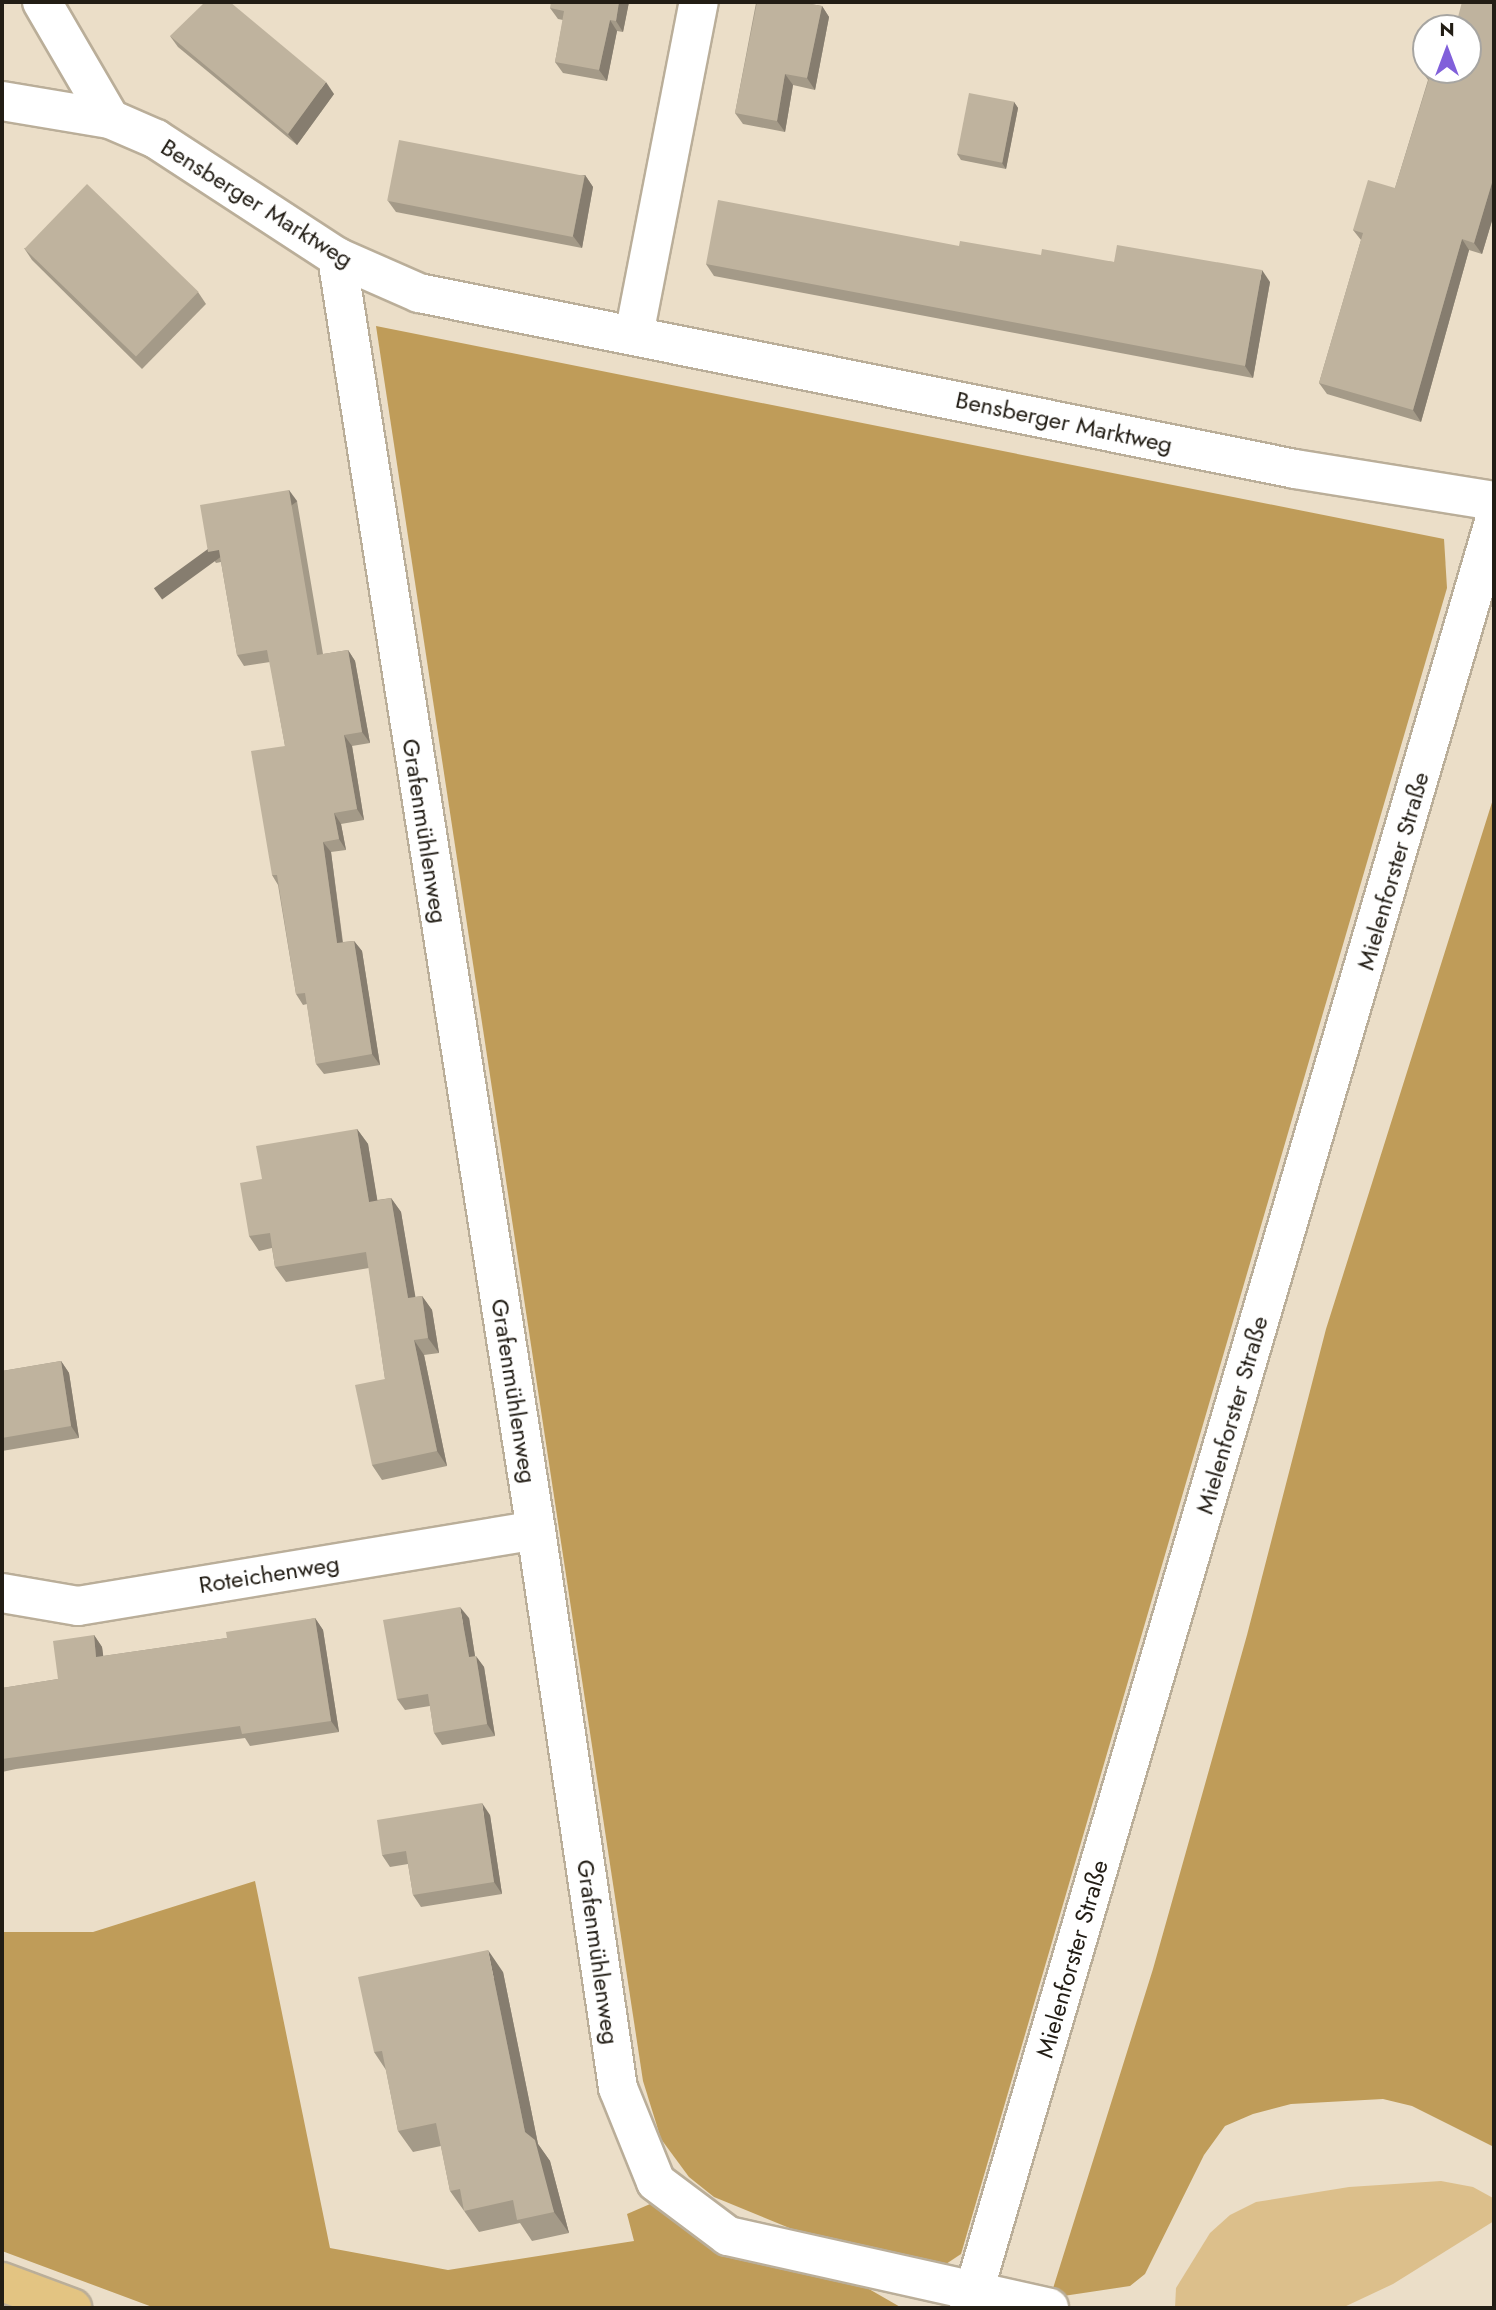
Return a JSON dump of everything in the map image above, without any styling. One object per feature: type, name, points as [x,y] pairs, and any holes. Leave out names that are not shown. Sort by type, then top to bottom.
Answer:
[{"type":"main road","points":[[2,2282],[72,2308]]},
{"type":"street","points":[[42,2],[110,119]]},
{"type":"street","points":[[634,335],[699,2]]},
{"type":"street","name":"Bensberger Marktweg","points":[[2,101],[110,119],[156,139],[337,257],[419,293],[1295,469],[1494,501]]},
{"type":"street","name":"Grafenmühlenweg","points":[[337,257],[536,1530],[618,2088],[656,2182],[728,2236],[971,2300],[1049,2308]]},
{"type":"street","name":"Mielenforster Straße","points":[[971,2300],[1494,522]]},
{"type":"street","name":"Roteichenweg","points":[[2,1593],[78,1605],[536,1530]]},
{"type":"shaded area","points":[[376,326],[1444,539],[1447,588],[961,2254],[934,2272],[843,2250],[714,2197],[689,2177],[661,2139],[643,2081]]},
{"type":"shaded area","points":[[1494,796],[1494,2147],[1412,2106],[1383,2099],[1291,2104],[1253,2114],[1225,2126],[1204,2155],[1145,2274],[1130,2286],[1050,2298],[1153,1969],[1247,1635],[1326,1329]]},
{"type":"shaded area","points":[[255,1881],[330,2248],[448,2270],[634,2241],[627,2214],[664,2198],[862,2285],[902,2308],[155,2308],[2,2251],[2,1932],[93,1932]]},
{"type":"shaded area","points":[[1441,2181],[1473,2187],[1493,2198],[1494,2221],[1393,2284],[1342,2308],[1175,2308],[1176,2288],[1210,2233],[1230,2215],[1256,2202],[1349,2187]]},
{"type":"building","points":[[205,2],[230,2],[326,82],[288,134],[170,36]]},
{"type":"building","points":[[551,2],[619,2],[616,21],[610,20],[599,70],[555,62],[564,11],[550,8]]},
{"type":"building","points":[[757,2],[800,2],[822,6],[807,78],[785,74],[777,121],[735,113]]},
{"type":"building","points":[[1462,2],[1494,2],[1494,176],[1474,243],[1462,239],[1413,410],[1319,383],[1363,233],[1353,230],[1368,180],[1395,188],[1427,84],[1482,84],[1482,14],[1459,14]]},
{"type":"building","points":[[969,93],[1014,102],[1002,163],[957,154]]},
{"type":"building","points":[[399,140],[585,176],[573,237],[387,201]]},
{"type":"building","points":[[87,184],[198,292],[136,356],[24,249]]},
{"type":"building","points":[[718,200],[959,246],[960,241],[1041,255],[1042,249],[1114,262],[1117,245],[1262,270],[1245,366],[706,264]]},
{"type":"building","points":[[289,490],[317,655],[348,650],[362,732],[344,735],[357,809],[334,813],[339,839],[323,842],[337,943],[354,941],[372,1054],[316,1064],[305,993],[296,994],[277,875],[272,875],[251,751],[285,746],[267,650],[237,655],[219,550],[208,552],[200,505]]},
{"type":"building","points":[[357,1129],[369,1202],[391,1198],[408,1298],[422,1296],[428,1338],[414,1340],[437,1451],[372,1465],[355,1385],[385,1379],[366,1252],[275,1267],[270,1233],[249,1236],[240,1183],[262,1179],[256,1146]]},
{"type":"building","points":[[61,1361],[71,1426],[2,1438],[2,1371]]},
{"type":"building","points":[[460,1607],[469,1657],[476,1656],[487,1724],[434,1733],[428,1694],[397,1699],[383,1620]]},
{"type":"building","points":[[315,1618],[331,1721],[242,1734],[240,1726],[2,1759],[2,1688],[58,1679],[53,1641],[94,1635],[96,1657],[227,1638],[226,1632]]},
{"type":"building","points":[[482,1803],[494,1882],[413,1895],[406,1851],[382,1855],[377,1820]]},
{"type":"building","points":[[488,1950],[525,2132],[535,2140],[554,2212],[517,2220],[513,2200],[464,2211],[460,2189],[450,2191],[436,2123],[398,2131],[382,2051],[374,2052],[358,1977]]}]
